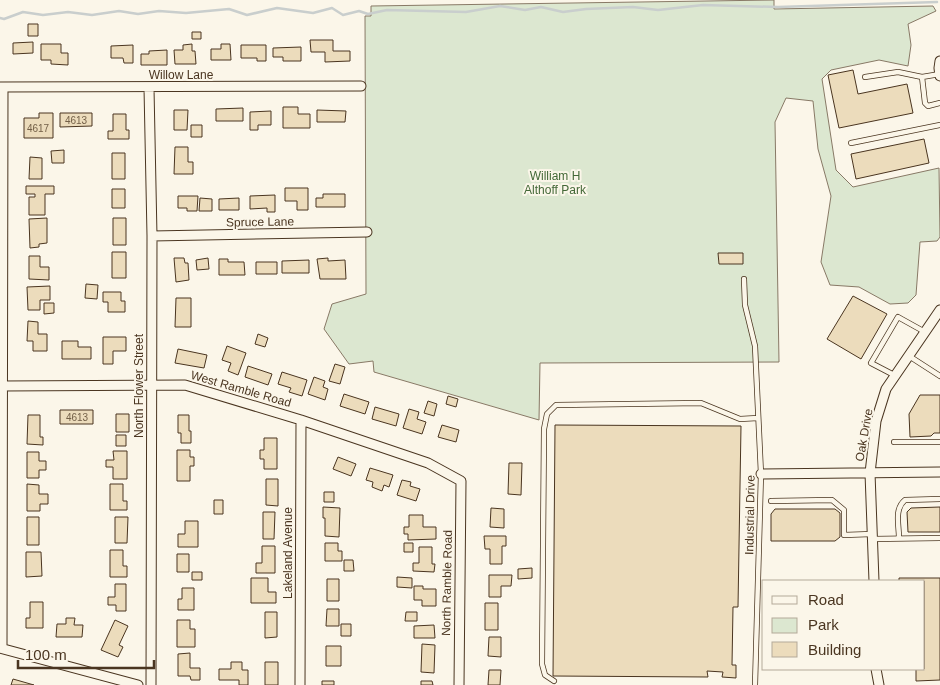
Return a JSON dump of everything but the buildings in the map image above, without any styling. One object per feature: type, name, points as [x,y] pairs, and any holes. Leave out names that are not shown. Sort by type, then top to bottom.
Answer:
[{"type":"street","points":[[940,61],[940,75]]},
{"type":"street","name":"Willow Lane","points":[[1,87],[362,86]]},
{"type":"street","points":[[1,87],[1,648],[138,685]]},
{"type":"street","name":"North Flower Street","points":[[149,88],[152,236],[151,685]]},
{"type":"street","name":"Spruce Lane","points":[[152,236],[367,232]]},
{"type":"street","name":"Oak Drive","points":[[874,580],[870,473],[876,421],[886,389],[940,310]]},
{"type":"street","name":"West Ramble Road","points":[[2,386],[186,385],[301,420],[428,463],[460,481]]},
{"type":"street","name":"Lakeland Avenue","points":[[300,685],[301,420]]},
{"type":"street","points":[[761,474],[940,472]]},
{"type":"street","name":"North Ramble Road","points":[[458,685],[460,481]]},
{"type":"street","points":[[876,670],[879,685]]},
{"type":"lane","points":[[865,77],[898,72],[922,77],[940,75]]},
{"type":"lane","points":[[922,77],[924,103],[928,106],[940,103]]},
{"type":"lane","points":[[851,143],[940,125]]},
{"type":"lane","name":"Industrial Drive","points":[[744,279],[745,305],[755,346],[761,474],[755,685]]},
{"type":"lane","points":[[896,376],[871,363],[898,317],[925,332]]},
{"type":"lane","points":[[909,356],[940,376]]},
{"type":"lane","points":[[554,681],[545,675],[542,664],[544,429],[547,414],[556,405],[701,403],[740,419],[758,418]]},
{"type":"lane","points":[[894,442],[940,442]]},
{"type":"lane","points":[[899,538],[898,511],[902,502],[905,500],[940,499]]},
{"type":"lane","points":[[771,501],[832,500],[844,510],[844,535],[940,538]]},
{"type":"green space","name":"William H Althoff Park","points":[[774,0],[774,9],[933,6],[936,11],[908,24],[911,45],[908,66],[879,60],[831,70],[822,79],[836,170],[853,187],[939,168],[940,237],[937,241],[920,242],[916,295],[908,303],[890,304],[859,287],[830,285],[821,262],[831,196],[818,149],[813,101],[786,98],[775,122],[779,362],[540,363],[539,420],[374,372],[373,361],[349,364],[324,329],[332,304],[366,294],[365,16],[371,16],[371,6]]},
{"type":"waterway","points":[[0,18],[4,19],[23,12],[43,15],[68,12],[92,15],[119,11],[138,14],[159,11],[186,13],[229,9],[247,15],[277,8],[313,13],[332,8],[343,15],[359,11],[368,14],[387,10],[466,12],[500,6],[525,10],[541,7],[563,12],[633,7],[658,10],[703,5],[778,7],[937,2]]}]
